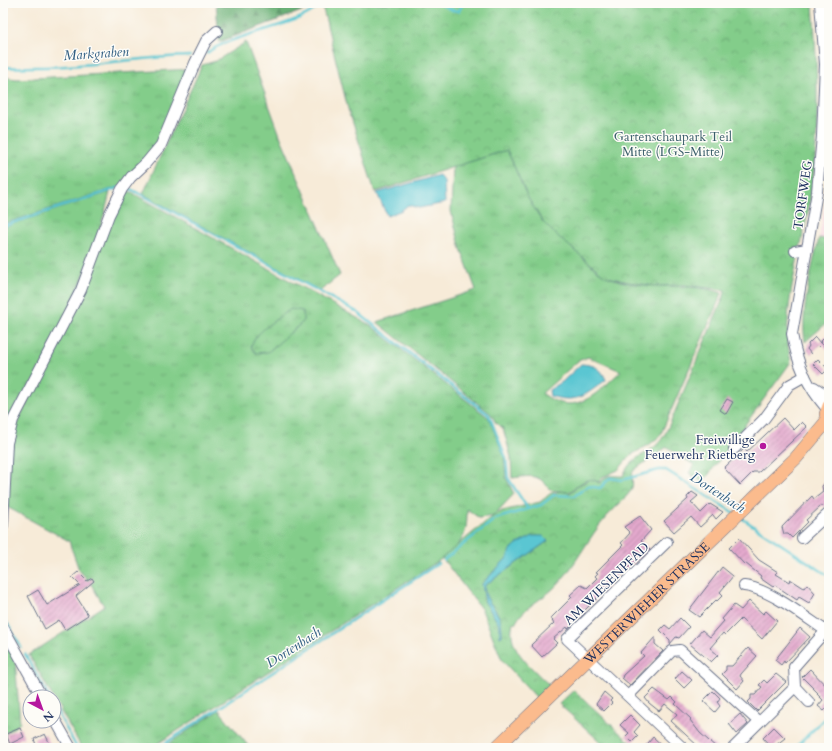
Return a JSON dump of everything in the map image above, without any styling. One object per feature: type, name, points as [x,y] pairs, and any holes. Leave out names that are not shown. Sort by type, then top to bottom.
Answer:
[{"type":"main road","name":"WESTERWIEHER STRASSE","points":[[497,748],[796,458],[828,415]]},
{"type":"street","name":"TORFWEG","points":[[820,3],[824,64],[822,136],[817,192],[792,334],[796,355],[808,381],[828,415]]},
{"type":"street","points":[[3,525],[7,443],[13,420],[82,290],[109,215],[122,188],[161,145],[195,63],[206,41],[217,31]]},
{"type":"street","points":[[795,251],[807,249]]},
{"type":"street","points":[[734,449],[764,419],[789,385],[808,381]]},
{"type":"street","points":[[802,538],[829,513]]},
{"type":"street","name":"AM WIESENPFAD","points":[[588,659],[567,639],[667,542]]},
{"type":"street","points":[[744,586],[753,587],[827,629],[794,667],[795,687],[809,702]]},
{"type":"street","points":[[3,628],[37,689]]},
{"type":"street","points":[[628,696],[672,651],[680,650],[759,722]]},
{"type":"street","points":[[588,659],[683,748]]},
{"type":"street","points":[[733,748],[795,687]]},
{"type":"street","points":[[60,729],[71,748]]},
{"type":"shaded area","points":[[829,182],[829,240],[819,238]]},
{"type":"green space","points":[[216,3],[317,3],[315,6],[219,42]]},
{"type":"green space","name":"Gartenschaupark Teil Mitte (LGS-Mitte)","points":[[317,3],[813,3],[817,77],[816,151],[810,200],[790,302],[788,343],[791,362],[703,482],[689,473],[694,465],[667,447],[634,470],[632,475],[632,489],[623,501],[603,521],[567,573],[550,592],[528,608],[518,618],[515,624],[513,623],[513,642],[517,650],[530,666],[551,687],[538,699],[502,660],[482,610],[442,558],[493,516],[502,511],[540,502],[551,493],[561,491],[570,493],[579,485],[591,479],[600,483],[605,477],[608,476],[623,476],[635,459],[655,446],[662,439],[668,428],[724,296],[725,290],[684,285],[655,286],[628,282],[605,276],[543,222],[528,198],[507,150],[375,192],[350,117],[322,5],[315,6]],"holes":[[[548,541],[485,585],[486,595],[501,622],[500,637],[500,626],[485,602],[482,584],[508,557],[510,550]]]},
{"type":"green space","points":[[246,42],[281,138],[340,275],[320,291],[143,194],[202,65],[216,61]]},
{"type":"green space","points":[[190,69],[159,144],[121,186],[3,224],[3,77],[17,79]]},
{"type":"green space","points":[[507,150],[528,198],[543,222],[598,271],[627,283],[691,287],[722,293],[660,436],[650,444],[631,455],[618,470],[602,477],[599,482],[590,480],[582,482],[569,492],[550,490],[542,481],[534,477],[529,476],[512,478],[511,457],[503,428],[496,423],[491,414],[377,322],[476,290],[460,246],[451,211],[453,167]],"holes":[[[588,357],[621,371],[594,394],[585,400],[575,403],[565,404],[542,393],[578,361]]]},
{"type":"green space","points":[[125,189],[370,325],[489,418],[504,456],[506,478],[514,494],[493,516],[479,518],[467,509],[466,526],[463,537],[456,547],[443,558],[151,748],[82,748],[62,713],[62,689],[48,689],[29,655],[104,606],[91,584],[79,570],[69,541],[7,507],[10,449],[19,419]]},
{"type":"green space","points":[[110,192],[90,258],[77,290],[3,447],[3,227]]},
{"type":"green space","points":[[819,238],[829,240],[829,321],[805,342],[805,304]]},
{"type":"green space","points":[[291,309],[303,311],[303,322],[268,352],[256,353],[251,347],[257,336],[280,316]]},
{"type":"green space","points":[[3,640],[15,658],[20,723],[5,734],[5,748],[3,748]]},
{"type":"green space","points":[[574,690],[636,748],[607,748],[559,704]]},
{"type":"green space","points":[[219,710],[250,748],[162,748]]},
{"type":"water","points":[[439,175],[444,181],[445,203],[419,208],[408,205],[402,210],[387,216],[377,193]]},
{"type":"water","points":[[581,364],[590,365],[599,369],[606,380],[581,397],[568,399],[550,396],[549,390],[562,382]]},
{"type":"water","points":[[533,536],[543,536],[548,541],[485,585],[487,599],[501,622],[502,636],[500,637],[500,626],[485,602],[482,584],[508,557],[510,550],[517,544]]},
{"type":"building","points":[[829,333],[829,351],[820,342]]},
{"type":"building","points":[[815,337],[821,344],[811,354],[807,349],[809,346],[808,344]]},
{"type":"building","points":[[818,359],[828,369],[823,374],[813,364]]},
{"type":"building","points":[[727,399],[733,402],[726,414],[720,410]]},
{"type":"building","points":[[783,418],[794,430],[802,422],[807,427],[759,472],[753,472],[740,485],[724,468],[744,449],[747,452]]},
{"type":"building","points":[[829,478],[829,507],[821,506],[806,520],[808,522],[792,538],[788,534],[784,534],[782,527],[812,496],[814,499],[823,492],[822,486]]},
{"type":"building","points":[[692,492],[698,496],[691,502],[701,513],[710,504],[723,512],[716,519],[713,515],[700,527],[691,517],[674,532],[664,521],[688,499],[687,497]]},
{"type":"building","points":[[640,516],[651,530],[641,541],[650,550],[626,569],[625,568],[613,579],[609,584],[610,585],[584,611],[585,613],[568,629],[567,627],[553,639],[557,643],[542,657],[531,645],[554,623],[551,618],[572,597],[570,595],[581,585],[587,588],[597,578],[595,576],[598,573],[596,572],[623,545],[621,543],[630,533],[624,527]]},
{"type":"building","points":[[739,538],[759,560],[778,572],[776,574],[789,582],[790,579],[804,588],[807,584],[815,593],[809,603],[799,597],[797,600],[775,585],[773,587],[760,578],[761,576],[745,563],[744,564],[729,548]]},
{"type":"building","points":[[722,567],[733,576],[720,592],[723,595],[699,617],[689,610]]},
{"type":"building","points":[[78,572],[87,581],[92,578],[94,581],[76,596],[88,615],[65,630],[59,620],[45,629],[28,596],[38,590],[47,605],[80,585],[72,577]]},
{"type":"building","points":[[749,601],[763,614],[766,611],[777,621],[762,639],[741,619],[725,635],[723,633],[710,648],[718,655],[711,662],[690,644],[702,630],[710,637],[724,621],[722,619],[734,605],[741,610]]},
{"type":"building","points":[[680,618],[689,627],[679,638],[676,637],[670,644],[670,640],[660,630],[665,625],[670,629]]},
{"type":"building","points":[[800,628],[810,637],[785,663],[784,661],[781,665],[775,660]]},
{"type":"building","points":[[655,637],[655,644],[663,651],[630,685],[622,678],[623,675],[644,656],[641,653]]},
{"type":"building","points":[[748,648],[757,656],[741,674],[740,676],[744,681],[737,689],[722,674],[726,670],[726,666],[732,666]]},
{"type":"building","points":[[810,669],[829,689],[829,706],[824,711],[818,706],[823,700],[802,677]]},
{"type":"building","points":[[682,671],[692,680],[684,688],[675,679]]},
{"type":"building","points":[[776,674],[786,682],[757,711],[748,702],[751,699],[751,695],[755,695],[762,687],[759,685],[764,680],[767,683]]},
{"type":"building","points":[[654,689],[669,700],[672,697],[677,702],[675,704],[691,719],[690,720],[700,733],[717,748],[700,748],[671,721],[677,714],[665,704],[659,711],[649,703],[645,698]]},
{"type":"building","points":[[713,691],[720,698],[717,702],[720,706],[715,712],[703,701]]},
{"type":"building","points":[[604,692],[612,699],[610,701],[612,703],[604,711],[596,704]]},
{"type":"building","points":[[740,714],[748,724],[737,734],[729,724]]},
{"type":"building","points":[[630,715],[640,725],[634,732],[638,736],[632,742],[626,736],[629,733],[620,725]]},
{"type":"building","points":[[774,727],[785,738],[772,748],[763,738]]},
{"type":"building","points":[[20,728],[24,737],[10,744],[6,734]]},
{"type":"building","points":[[45,734],[52,748],[37,748],[34,739]]},
{"type":"building","points":[[653,737],[665,748],[644,748]]},
{"type":"waterway","name":"Markgraben","points":[[207,53],[232,41],[301,17],[313,10],[320,3]]},
{"type":"waterway","name":"Markgraben","points":[[438,3],[452,10],[459,11],[463,3]]},
{"type":"waterway","name":"Markgraben","points":[[3,67],[56,67],[190,56]]},
{"type":"waterway","points":[[3,226],[118,188]]},
{"type":"waterway","points":[[129,188],[357,312],[489,415],[506,458],[508,478],[528,509]]},
{"type":"waterway","name":"Dortenbach","points":[[444,560],[495,519],[541,505],[554,495],[574,496],[588,486],[600,488],[610,478],[622,480],[659,470],[666,470],[734,513]]},
{"type":"waterway","name":"Dortenbach","points":[[740,517],[829,576]]},
{"type":"waterway","name":"Dortenbach","points":[[158,748],[439,563]]},
{"type":"waterway","points":[[6,621],[21,647]]},
{"type":"waterway","points":[[25,654],[45,689]]},
{"type":"waterway","points":[[795,748],[825,718]]},
{"type":"waterway","points":[[62,721],[77,748]]},
{"type":"place","name":"Freiwillige Feuerwehr Rietberg","points":[[763,446]]}]
